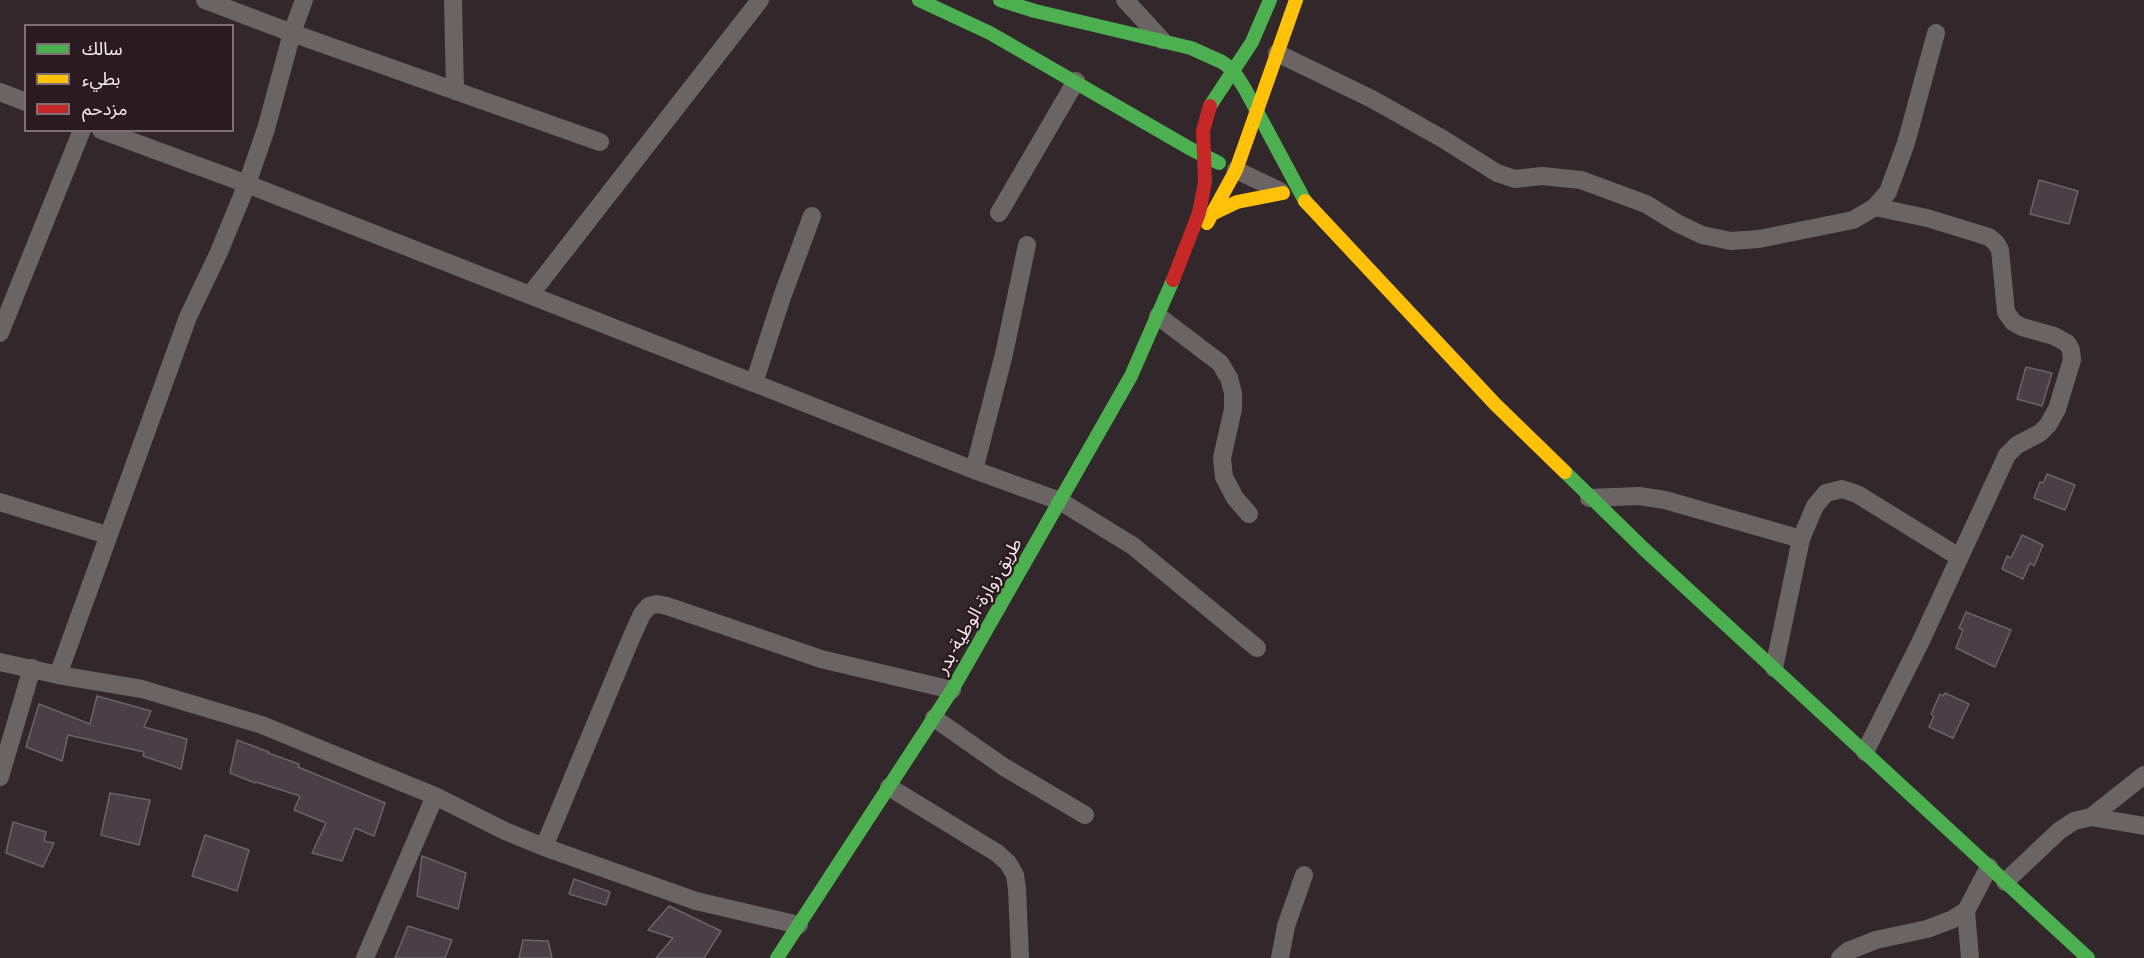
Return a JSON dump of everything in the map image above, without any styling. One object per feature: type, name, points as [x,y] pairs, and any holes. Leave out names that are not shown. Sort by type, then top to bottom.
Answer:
[{"type":"main road","points":[[919,0],[990,33],[1205,157],[1236,170]]},
{"type":"main road","points":[[1000,0],[1035,11],[1162,40],[1208,54],[1233,70],[1306,204],[1495,404],[1589,498],[2088,958]]},
{"type":"main road","points":[[1184,256],[1199,213],[1205,182],[1203,131],[1209,107],[1252,42],[1270,0]]},
{"type":"main road","points":[[1184,256],[1214,213],[1236,170],[1296,0]]},
{"type":"main road","points":[[1214,213],[1237,202],[1283,193]]},
{"type":"main road","name":"طريق زوارة- الوطية- بدر","points":[[777,958],[952,690],[1131,376],[1184,256]]},
{"type":"street","points":[[205,0],[600,142]]},
{"type":"street","points":[[58,675],[188,317],[219,252],[247,184],[266,129],[292,33],[304,0]]},
{"type":"street","points":[[453,0],[455,91]]},
{"type":"street","points":[[530,295],[760,0]]},
{"type":"street","points":[[1125,0],[1162,40]]},
{"type":"street","points":[[1277,53],[1372,99],[1497,173],[1515,179],[1542,176],[1581,180],[1646,204],[1702,235],[1731,241],[1759,239],[1853,220],[1875,207],[1888,192],[1906,143],[1936,33]]},
{"type":"street","points":[[999,213],[1076,81]]},
{"type":"street","points":[[0,92],[24,101]]},
{"type":"street","points":[[0,333],[81,132]]},
{"type":"street","points":[[106,132],[247,184],[974,470],[1060,501],[1133,546],[1257,648]]},
{"type":"street","points":[[1236,170],[1306,204]]},
{"type":"street","points":[[1864,752],[1920,643],[2007,455],[2017,445],[2040,433],[2057,409],[2069,371],[2072,351],[2067,343],[2054,336],[2027,329],[2013,322],[2006,312],[2000,250],[1989,237],[1927,218],[1875,207]]},
{"type":"street","points":[[754,383],[812,216]]},
{"type":"street","points":[[974,470],[1004,354],[1027,245]]},
{"type":"street","points":[[1158,316],[1220,363],[1229,378],[1233,393],[1233,409],[1222,458],[1224,477],[1235,498],[1248,514]]},
{"type":"street","points":[[1774,668],[1800,538],[1815,506],[1826,494],[1842,489],[1857,494],[1959,557]]},
{"type":"street","points":[[1589,498],[1639,495],[1665,500],[1800,538]]},
{"type":"street","points":[[0,501],[108,536]]},
{"type":"street","points":[[544,847],[632,636],[642,614],[649,606],[657,604],[667,606],[821,659],[952,690]]},
{"type":"street","points":[[0,662],[58,675],[142,689],[262,725],[435,796],[505,831],[544,847],[696,901],[799,925]]},
{"type":"street","points":[[0,777],[32,668]]},
{"type":"street","points":[[934,718],[1004,767],[1085,815]]},
{"type":"street","points":[[2091,817],[2144,775]]},
{"type":"street","points":[[890,786],[997,853],[1008,863],[1015,875],[1017,889],[1020,958]]},
{"type":"street","points":[[365,958],[435,796]]},
{"type":"street","points":[[2005,882],[2059,831],[2074,821],[2091,817],[2144,826]]},
{"type":"street","points":[[1840,958],[1848,951],[1864,944],[1927,929],[1951,920],[1965,911],[1989,867]]},
{"type":"street","points":[[1280,958],[1286,926],[1304,874]]},
{"type":"street","points":[[1965,911],[1970,958]]},
{"type":"building","points":[[2039,180],[2078,191],[2069,224],[2030,214]]},
{"type":"building","points":[[2026,367],[2052,373],[2042,406],[2017,399]]},
{"type":"building","points":[[2047,474],[2075,485],[2065,510],[2034,498],[2040,482],[2043,483]]},
{"type":"building","points":[[2022,535],[2043,545],[2034,566],[2030,563],[2023,579],[2002,569],[2007,556],[2011,558]]},
{"type":"building","points":[[1966,612],[2011,630],[1995,667],[1956,648],[1963,630],[1959,628]]},
{"type":"building","points":[[1945,693],[1969,704],[1953,738],[1929,727],[1934,716],[1931,714],[1940,694],[1943,696]]},
{"type":"building","points":[[97,696],[151,711],[144,727],[187,739],[181,769],[143,756],[144,752],[68,735],[62,761],[26,747],[39,704],[90,724]]},
{"type":"building","points":[[237,740],[299,764],[298,767],[385,803],[374,836],[355,828],[342,861],[312,853],[326,823],[294,810],[300,796],[230,773]]},
{"type":"building","points":[[110,793],[150,800],[139,845],[101,835]]},
{"type":"building","points":[[13,822],[46,832],[44,841],[54,843],[43,867],[6,853]]},
{"type":"building","points":[[205,835],[249,850],[237,891],[192,876]]},
{"type":"building","points":[[422,856],[466,873],[458,909],[417,896]]},
{"type":"building","points":[[574,879],[610,892],[606,905],[569,894]]},
{"type":"building","points":[[669,906],[721,931],[704,958],[656,958],[673,938],[648,930]]},
{"type":"building","points":[[408,926],[452,940],[445,958],[395,958]]},
{"type":"building","points":[[523,940],[548,941],[552,958],[519,958]]},
{"type":"traffic: fast","points":[[919,0],[990,33],[1219,163]]},
{"type":"traffic: fast","points":[[1000,0],[1035,11],[1191,48],[1222,62],[1233,70],[1245,89],[1305,201]]},
{"type":"traffic: fast","points":[[1210,106],[1252,42],[1270,0]]},
{"type":"traffic: fast","points":[[777,958],[952,690],[1131,376],[1173,280]]},
{"type":"traffic: fast","points":[[1565,472],[1644,549],[2088,958]]},
{"type":"traffic: slow","points":[[1207,223],[1236,170],[1296,0]]},
{"type":"traffic: slow","points":[[1214,213],[1237,202],[1283,193]]},
{"type":"traffic: slow","points":[[1305,201],[1495,404],[1565,472]]},
{"type":"traffic: jam","points":[[1173,280],[1199,213],[1205,182],[1203,131],[1210,106]]}]
